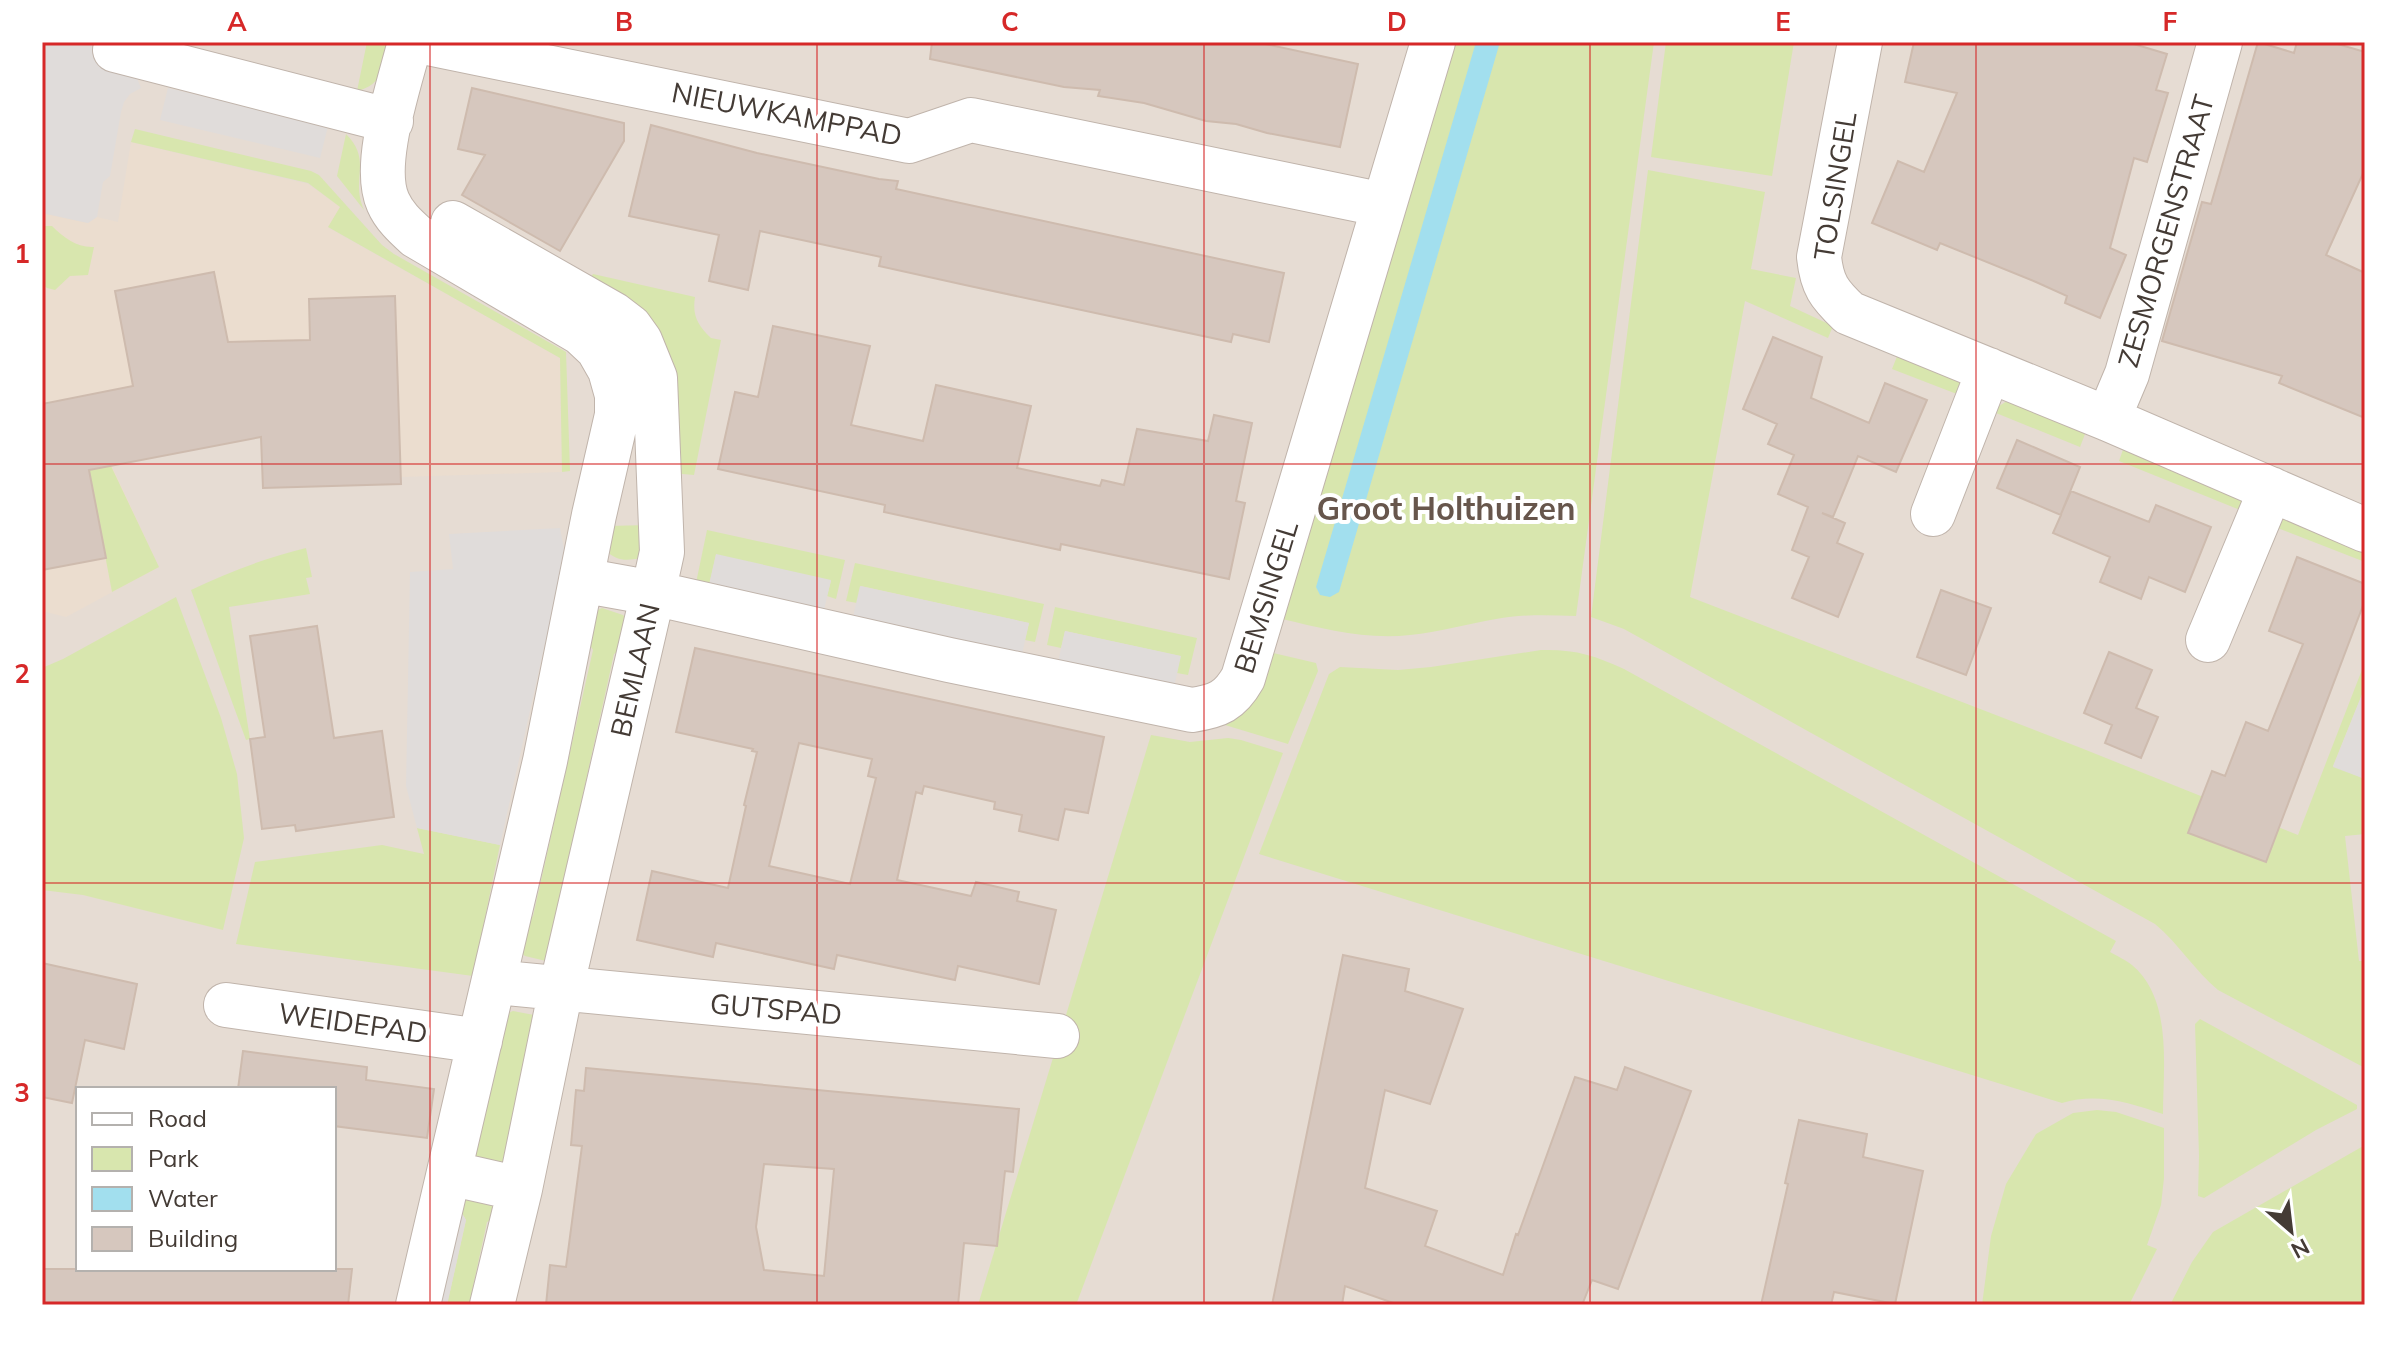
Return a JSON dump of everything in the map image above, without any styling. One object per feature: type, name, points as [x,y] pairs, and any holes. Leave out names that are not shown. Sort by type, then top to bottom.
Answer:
[{"type":"street","points":[[410,42],[382,165],[383,188],[399,221],[416,236],[581,333],[598,349],[610,370],[617,395],[617,415],[545,761],[418,1305]]},
{"type":"street","name":"NIEUWKAMPPAD","points":[[423,42],[909,141],[971,120],[1384,205]]},
{"type":"street","name":"BEMSINGEL","points":[[581,580],[1192,710],[1213,707],[1224,701],[1243,678],[1433,42]]},
{"type":"street","name":"TOLSINGEL","points":[[1860,42],[1819,257],[1821,278],[1831,296],[1849,313],[2365,529]]},
{"type":"street","name":"ZESMORGENSTRAAT","points":[[2108,419],[2127,374],[2220,42]]},
{"type":"street","points":[[115,50],[391,121]]},
{"type":"street","name":"BEMLAAN","points":[[382,165],[405,196],[613,314],[630,327],[640,341],[655,378],[662,552],[492,1305]]},
{"type":"street","points":[[1933,514],[1989,370]]},
{"type":"street","points":[[2208,640],[2271,489]]},
{"type":"street","name":"GUTSPAD","points":[[495,982],[1057,1036]]},
{"type":"street","name":"WEIDEPAD","points":[[226,1005],[480,1041]]},
{"type":"street","points":[[449,1173],[520,1189]]},
{"type":"shaded area","points":[[42,42],[2365,42],[2365,1305],[42,1305]]},
{"type":"shaded area","points":[[42,42],[122,42],[141,88],[124,102],[110,176],[103,182],[97,217],[88,223],[42,213]]},
{"type":"shaded area","points":[[168,88],[328,126],[320,158],[160,120]]},
{"type":"shaded area","points":[[131,142],[308,184],[341,207],[329,228],[560,358],[562,472],[401,477],[401,484],[263,488],[261,437],[112,466],[159,567],[66,617],[42,611],[42,213],[87,223],[97,217],[118,222]]},
{"type":"shaded area","points":[[560,528],[565,554],[500,845],[417,828],[406,786],[410,572],[453,569],[449,534]]},
{"type":"shaded area","points":[[716,554],[831,580],[824,610],[709,585]]},
{"type":"shaded area","points":[[860,586],[1029,623],[1022,654],[853,617]]},
{"type":"shaded area","points":[[1065,631],[1181,656],[1174,687],[1058,662]]},
{"type":"shaded area","points":[[2365,687],[2365,779],[2333,767]]},
{"type":"shaded area","points":[[457,1205],[466,1220],[447,1305],[435,1305]]},
{"type":"green space","points":[[367,42],[392,42],[378,79],[357,91]]},
{"type":"green space","points":[[1451,42],[1654,42],[1576,616],[1516,616],[1394,636],[1346,633],[1282,619]]},
{"type":"green space","points":[[1666,42],[1794,42],[1772,176],[1651,157]]},
{"type":"green space","points":[[135,129],[319,175],[382,245],[394,254],[566,352],[570,471],[562,472],[560,358],[328,227],[340,207],[308,183],[131,142]]},
{"type":"green space","points":[[346,134],[358,153],[360,199],[364,210],[337,176]]},
{"type":"green space","points":[[1648,170],[1765,192],[1751,269],[1796,278],[1790,306],[1833,326],[1828,338],[1745,301],[1690,597],[2298,835],[2365,662],[2365,687],[2333,766],[2365,779],[2365,834],[2345,836],[2359,961],[2365,961],[2365,1068],[2218,990],[2155,924],[1624,629],[1591,617]]},
{"type":"green space","points":[[42,226],[52,226],[76,244],[94,247],[88,275],[70,276],[55,290],[42,284]]},
{"type":"green space","points":[[593,274],[695,297],[694,310],[699,324],[711,338],[721,340],[694,475],[671,473],[587,283]]},
{"type":"green space","points":[[1898,354],[1956,376],[1964,389],[1962,396],[1892,369]]},
{"type":"green space","points":[[2012,398],[2087,429],[2080,447],[1996,413],[1999,406]]},
{"type":"green space","points":[[2125,444],[2244,501],[2240,510],[2119,461]]},
{"type":"green space","points":[[111,466],[159,567],[112,592],[89,470]]},
{"type":"green space","points":[[2291,513],[2365,544],[2365,562],[2275,527],[2278,517]]},
{"type":"green space","points":[[649,525],[641,558],[622,559],[606,551],[607,526]]},
{"type":"green space","points":[[707,530],[845,560],[836,599],[827,596],[831,581],[716,555],[709,585],[696,583]]},
{"type":"green space","points":[[306,548],[312,577],[306,578],[310,594],[229,607],[250,739],[246,740],[191,590],[247,566]]},
{"type":"green space","points":[[855,563],[1044,604],[1035,642],[1025,640],[1029,623],[861,586],[857,603],[846,601]]},
{"type":"green space","points":[[176,597],[221,718],[237,774],[244,838],[223,930],[83,895],[42,890],[42,668]]},
{"type":"green space","points":[[1055,607],[1197,638],[1188,675],[1177,673],[1180,656],[1065,631],[1061,648],[1047,645]]},
{"type":"green space","points":[[602,608],[623,615],[630,622],[630,644],[614,654],[546,961],[525,956],[518,950],[519,925],[533,916],[593,650],[583,634],[594,612]]},
{"type":"green space","points":[[1541,650],[1584,654],[1624,669],[2116,941],[2110,952],[2132,965],[2145,979],[2160,1015],[2164,1056],[2163,1114],[2101,1099],[2062,1103],[1259,854],[1329,674],[1340,667],[1398,670]]},
{"type":"green space","points":[[1269,652],[1316,663],[1318,671],[1288,744],[1225,725],[1247,709]]},
{"type":"green space","points":[[1151,735],[1190,742],[1228,738],[1283,753],[1076,1305],[978,1305]]},
{"type":"green space","points":[[417,828],[500,845],[473,976],[236,944],[255,862],[382,845],[424,854]]},
{"type":"green space","points":[[513,1011],[534,1015],[512,1172],[467,1162],[496,1030],[503,1015]]},
{"type":"green space","points":[[2200,1019],[2357,1105],[2357,1109],[2316,1130],[2204,1198],[2198,1196],[2195,1024]]},
{"type":"green space","points":[[2097,1110],[2116,1112],[2164,1128],[2161,1205],[2147,1245],[2157,1249],[2129,1305],[1982,1305],[1991,1236],[2006,1184],[2036,1134],[2073,1113]]},
{"type":"green space","points":[[2365,1145],[2365,1305],[2170,1305],[2192,1262],[2213,1232]]},
{"type":"green space","points":[[461,1190],[506,1200],[502,1214],[487,1222],[469,1305],[447,1305],[466,1220],[457,1205]]},
{"type":"water","points":[[1476,42],[1500,42],[1339,592],[1330,597],[1320,595],[1316,587]]},
{"type":"building","points":[[932,42],[1256,42],[1358,64],[1340,147],[1236,124],[1206,121],[1144,103],[1098,96],[1100,90],[1064,87],[930,59]]},
{"type":"building","points":[[1914,42],[2127,42],[2167,54],[2156,90],[2168,93],[2147,162],[2134,158],[2110,248],[2126,255],[2100,318],[2065,303],[2067,296],[2036,282],[1940,243],[1937,250],[1872,223],[1898,161],[1924,172],[1957,93],[1905,82]]},
{"type":"building","points":[[2258,42],[2294,53],[2297,42],[2331,42],[2365,52],[2365,169],[2326,255],[2365,273],[2365,418],[2279,383],[2282,376],[2162,341],[2202,202],[2211,204]]},
{"type":"building","points":[[472,88],[624,123],[624,141],[560,251],[462,195],[485,155],[458,149]]},
{"type":"building","points":[[651,125],[757,153],[898,181],[896,189],[1284,273],[1269,342],[1233,334],[1231,342],[965,285],[879,266],[881,257],[760,231],[748,290],[709,281],[719,235],[629,216]]},
{"type":"building","points":[[214,272],[228,342],[310,340],[309,299],[395,296],[401,484],[263,488],[261,437],[89,470],[106,558],[42,570],[42,404],[133,386],[115,291]]},
{"type":"building","points":[[773,326],[870,346],[851,425],[923,441],[936,385],[1031,406],[1017,468],[1100,486],[1102,480],[1124,485],[1137,429],[1208,441],[1214,415],[1252,423],[1236,501],[1245,503],[1229,579],[1061,544],[1060,550],[884,512],[885,505],[718,469],[735,392],[758,397]]},
{"type":"building","points":[[1773,337],[1822,357],[1811,398],[1869,423],[1885,383],[1927,400],[1896,472],[1858,456],[1833,517],[1822,513],[1845,523],[1837,543],[1863,554],[1838,617],[1792,598],[1809,557],[1792,550],[1808,507],[1778,494],[1794,455],[1768,444],[1777,424],[1743,409]]},
{"type":"building","points":[[2017,440],[2080,467],[2061,514],[2071,491],[2149,522],[2156,505],[2211,527],[2185,592],[2149,577],[2141,599],[2100,582],[2110,557],[2053,533],[2061,515],[1997,488]]},
{"type":"building","points":[[2297,557],[2365,584],[2365,600],[2266,862],[2188,833],[2212,771],[2225,776],[2246,722],[2268,731],[2303,644],[2269,631]]},
{"type":"building","points":[[1941,590],[1991,608],[1966,675],[1917,657]]},
{"type":"building","points":[[317,626],[334,738],[382,731],[394,817],[296,831],[295,825],[262,829],[250,739],[265,737],[250,636]]},
{"type":"building","points":[[695,648],[1104,737],[1088,813],[1065,809],[1058,840],[1019,831],[1022,815],[994,809],[995,802],[924,786],[922,794],[916,792],[897,880],[971,896],[976,882],[1019,892],[1017,901],[1056,910],[1039,984],[958,966],[955,980],[837,955],[834,969],[716,943],[713,957],[637,940],[652,871],[728,888],[757,752],[676,732]],"holes":[[[799,743],[872,759],[868,776],[876,778],[850,884],[769,866]]]},
{"type":"building","points":[[2109,652],[2152,670],[2136,708],[2158,717],[2141,758],[2105,743],[2112,725],[2084,713]]},
{"type":"building","points":[[1343,955],[1409,969],[1405,991],[1463,1009],[1430,1104],[1385,1090],[1365,1188],[1437,1211],[1425,1246],[1503,1275],[1575,1077],[1617,1090],[1625,1067],[1691,1091],[1618,1289],[1592,1280],[1582,1305],[1399,1305],[1345,1286],[1342,1305],[1272,1305]]},
{"type":"building","points":[[42,963],[137,984],[124,1049],[85,1040],[72,1103],[42,1097]]},
{"type":"building","points":[[243,1051],[367,1067],[366,1080],[434,1089],[427,1138],[336,1126],[336,1087],[238,1087]]},
{"type":"building","points":[[586,1068],[1019,1109],[1013,1172],[1005,1171],[997,1246],[964,1243],[958,1305],[546,1305],[550,1265],[566,1267],[582,1146],[571,1145],[576,1090],[584,1091]],"holes":[[[764,1164],[834,1169],[824,1276],[764,1270],[756,1227]]]},
{"type":"building","points":[[1799,1120],[1867,1134],[1863,1157],[1923,1171],[1895,1304],[1834,1292],[1831,1305],[1761,1305]]},
{"type":"building","points":[[42,1269],[352,1269],[348,1305],[42,1305]]},
{"type":"district","name":"Groot Holthuizen","points":[[1446,509]]}]
